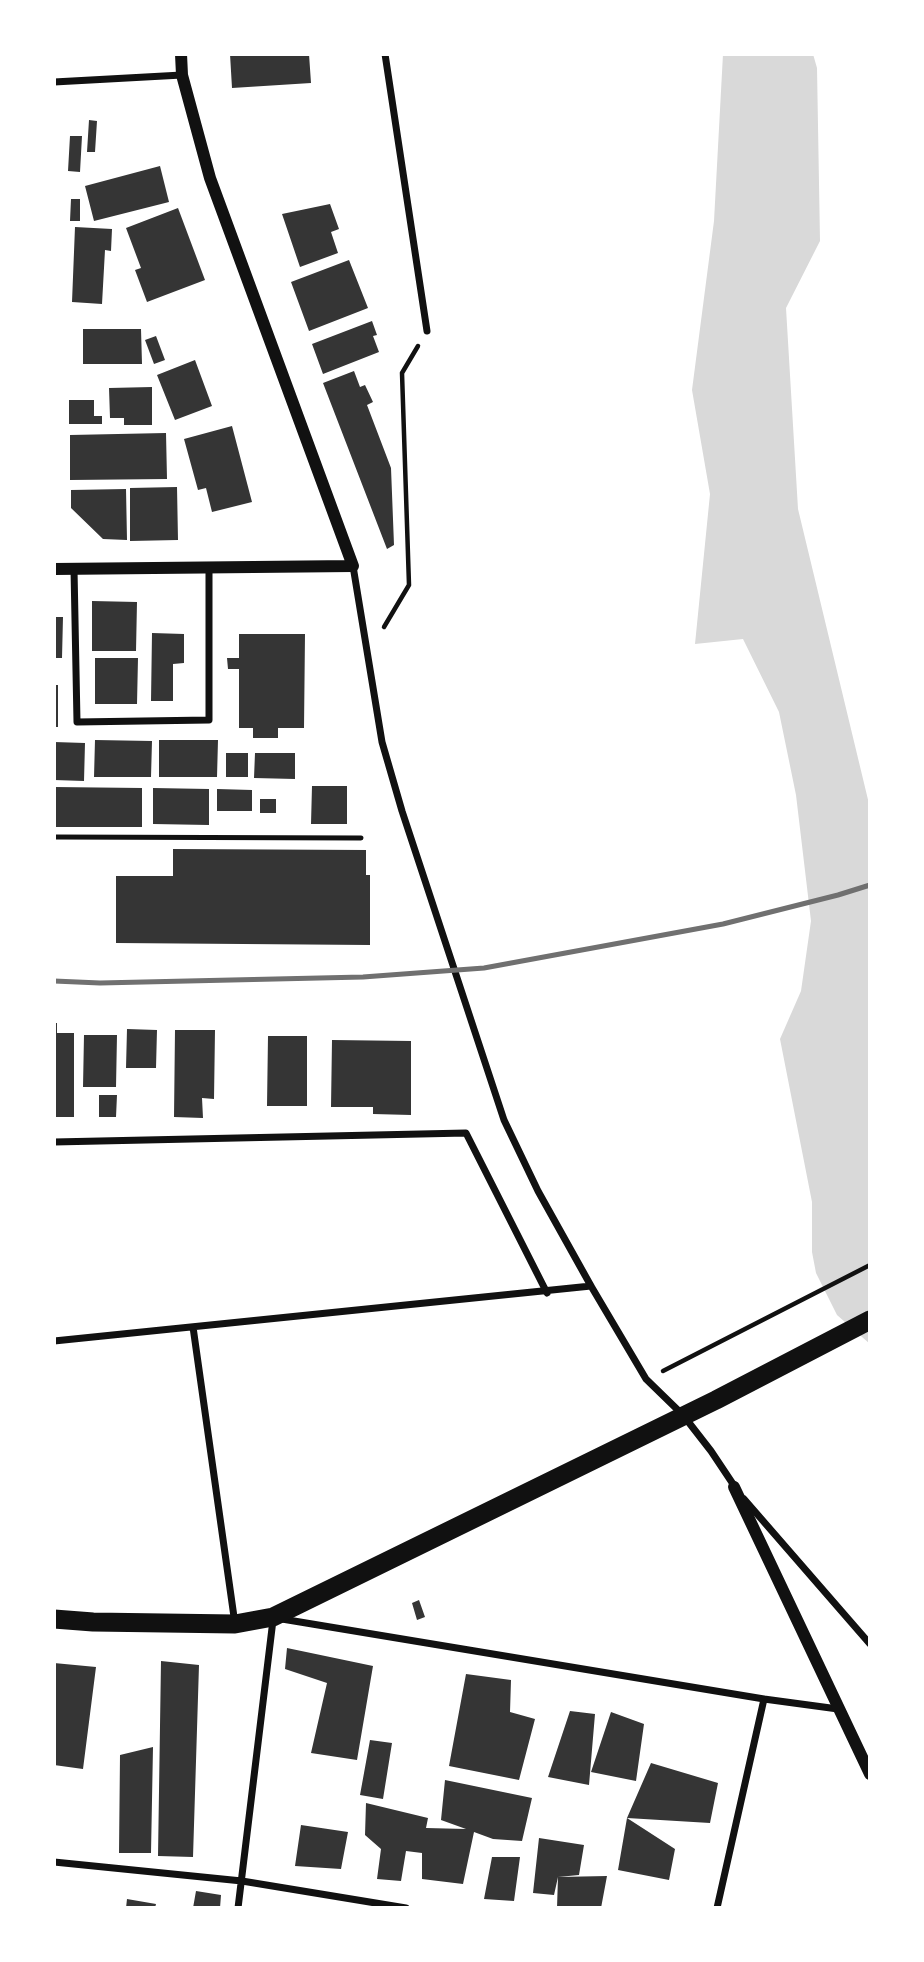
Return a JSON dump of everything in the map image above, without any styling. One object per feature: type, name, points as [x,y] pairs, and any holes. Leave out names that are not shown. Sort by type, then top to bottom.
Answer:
[{"type":"highway","points":[[54,1619],[235,1624],[273,1617],[716,1400],[870,1320]]},
{"type":"street","points":[[181,54],[182,75],[210,178],[354,566],[382,742],[504,1120],[538,1191],[646,1379],[683,1415],[734,1487],[870,1774]]},
{"type":"street","points":[[386,54],[427,331]]},
{"type":"street","points":[[54,82],[182,75]]},
{"type":"street","points":[[54,569],[354,566]]},
{"type":"street","points":[[74,569],[77,722],[209,720],[209,567]]},
{"type":"street","points":[[54,1142],[466,1133],[547,1293]]},
{"type":"street","points":[[54,1341],[547,1293],[591,1286]]},
{"type":"street","points":[[193,1327],[235,1624]]},
{"type":"street","points":[[734,1487],[870,1644]]},
{"type":"street","points":[[238,1908],[273,1617],[838,1709]]},
{"type":"street","points":[[716,1908],[764,1699]]},
{"type":"street","points":[[54,1862],[242,1881],[406,1908]]},
{"type":"lane","points":[[54,837],[361,838]]},
{"type":"path","points":[[368,655],[409,585],[402,373],[427,331]]},
{"type":"path","points":[[646,1379],[870,1265]]},
{"type":"shaded area","points":[[723,54],[813,54],[817,68],[820,241],[786,308],[798,509],[870,808],[870,1344],[837,1315],[816,1273],[812,1252],[812,1202],[780,1039],[801,991],[811,921],[796,795],[779,712],[743,639],[695,644],[710,494],[692,390],[714,221]]},
{"type":"building","points":[[230,54],[309,54],[311,83],[232,88]]},
{"type":"building","points":[[89,120],[97,121],[95,152],[87,152]]},
{"type":"building","points":[[70,136],[82,136],[80,172],[68,171]]},
{"type":"building","points":[[160,166],[169,202],[94,221],[85,186]]},
{"type":"building","points":[[71,199],[80,199],[80,221],[70,221]]},
{"type":"building","points":[[330,204],[339,229],[331,232],[338,253],[300,267],[282,214]]},
{"type":"building","points":[[178,208],[205,280],[147,302],[135,270],[141,268],[126,228]]},
{"type":"building","points":[[75,227],[112,229],[111,251],[105,250],[102,304],[72,302]]},
{"type":"building","points":[[349,260],[368,308],[309,331],[291,282]]},
{"type":"building","points":[[372,321],[377,335],[373,336],[379,352],[323,374],[312,344]]},
{"type":"building","points":[[83,329],[141,329],[142,364],[83,364]]},
{"type":"building","points":[[156,336],[165,360],[154,364],[145,340]]},
{"type":"building","points":[[195,360],[212,406],[175,420],[157,375]]},
{"type":"building","points":[[354,371],[360,387],[365,385],[373,402],[367,405],[391,468],[394,545],[387,549],[323,383]]},
{"type":"building","points":[[152,387],[152,425],[124,425],[124,418],[110,418],[109,388]]},
{"type":"building","points":[[69,400],[94,400],[94,416],[102,416],[102,424],[69,424]]},
{"type":"building","points":[[232,426],[252,502],[212,512],[206,488],[198,490],[184,439]]},
{"type":"building","points":[[166,433],[167,479],[70,480],[70,435]]},
{"type":"building","points":[[177,487],[178,540],[130,541],[130,488]]},
{"type":"building","points":[[126,489],[127,540],[103,539],[71,508],[71,490]]},
{"type":"building","points":[[92,601],[137,602],[136,651],[92,651]]},
{"type":"building","points":[[54,617],[63,617],[62,658],[54,658]]},
{"type":"building","points":[[152,633],[184,634],[184,663],[173,664],[173,701],[151,701]]},
{"type":"building","points":[[239,634],[305,634],[304,728],[278,728],[278,738],[253,738],[253,728],[239,728],[239,669],[228,669],[227,658],[239,658]]},
{"type":"building","points":[[95,658],[138,658],[137,704],[95,704]]},
{"type":"building","points":[[54,685],[58,685],[58,727],[54,727]]},
{"type":"building","points":[[95,740],[152,741],[151,777],[94,777]]},
{"type":"building","points":[[159,740],[218,740],[217,777],[159,777]]},
{"type":"building","points":[[54,742],[85,743],[84,781],[54,780]]},
{"type":"building","points":[[226,753],[248,753],[248,777],[226,777]]},
{"type":"building","points":[[255,753],[295,753],[295,779],[254,778]]},
{"type":"building","points":[[312,786],[347,786],[347,824],[311,824]]},
{"type":"building","points":[[54,787],[142,788],[142,827],[54,827]]},
{"type":"building","points":[[153,788],[209,789],[209,825],[153,824]]},
{"type":"building","points":[[217,789],[252,790],[252,811],[217,811]]},
{"type":"building","points":[[260,799],[276,799],[276,813],[260,813]]},
{"type":"building","points":[[173,849],[366,850],[366,875],[370,875],[370,945],[116,943],[116,876],[173,876]]},
{"type":"building","points":[[54,1023],[57,1023],[57,1033],[74,1033],[74,1117],[54,1117]]},
{"type":"building","points":[[127,1029],[157,1030],[156,1068],[126,1068]]},
{"type":"building","points":[[175,1030],[215,1030],[214,1099],[202,1098],[203,1118],[174,1117]]},
{"type":"building","points":[[84,1035],[117,1035],[116,1087],[83,1087]]},
{"type":"building","points":[[268,1036],[307,1036],[307,1106],[267,1106]]},
{"type":"building","points":[[332,1040],[411,1041],[411,1115],[373,1114],[373,1107],[331,1107]]},
{"type":"building","points":[[99,1095],[117,1095],[116,1117],[99,1117]]},
{"type":"building","points":[[419,1600],[425,1617],[417,1620],[412,1603]]},
{"type":"building","points":[[287,1648],[373,1666],[357,1760],[311,1753],[327,1683],[285,1669]]},
{"type":"building","points":[[161,1661],[199,1665],[193,1857],[158,1856]]},
{"type":"building","points":[[54,1663],[96,1667],[83,1769],[54,1765]]},
{"type":"building","points":[[466,1674],[511,1680],[510,1712],[535,1719],[519,1780],[449,1766]]},
{"type":"building","points":[[570,1711],[595,1714],[589,1785],[548,1777]]},
{"type":"building","points":[[611,1712],[644,1724],[636,1781],[591,1772]]},
{"type":"building","points":[[370,1740],[392,1743],[383,1799],[360,1795]]},
{"type":"building","points":[[153,1747],[151,1853],[119,1853],[120,1755]]},
{"type":"building","points":[[651,1763],[718,1783],[710,1823],[627,1818]]},
{"type":"building","points":[[445,1780],[532,1798],[522,1841],[493,1839],[474,1832],[463,1884],[422,1879],[422,1853],[406,1851],[401,1881],[377,1879],[381,1849],[365,1835],[366,1803],[428,1818],[426,1828],[466,1829],[441,1820]]},
{"type":"building","points":[[627,1818],[675,1849],[669,1880],[618,1870]]},
{"type":"building","points":[[301,1825],[348,1832],[341,1869],[295,1866]]},
{"type":"building","points":[[539,1838],[584,1845],[579,1875],[558,1877],[554,1895],[533,1893]]},
{"type":"building","points":[[492,1857],[520,1857],[514,1901],[484,1899]]},
{"type":"building","points":[[607,1876],[601,1908],[557,1908],[558,1877]]},
{"type":"building","points":[[196,1891],[221,1895],[220,1908],[193,1908]]},
{"type":"building","points":[[127,1899],[156,1904],[155,1908],[126,1908]]},
{"type":"railway","points":[[54,981],[100,983],[363,977],[484,968],[723,924],[870,885]]}]
